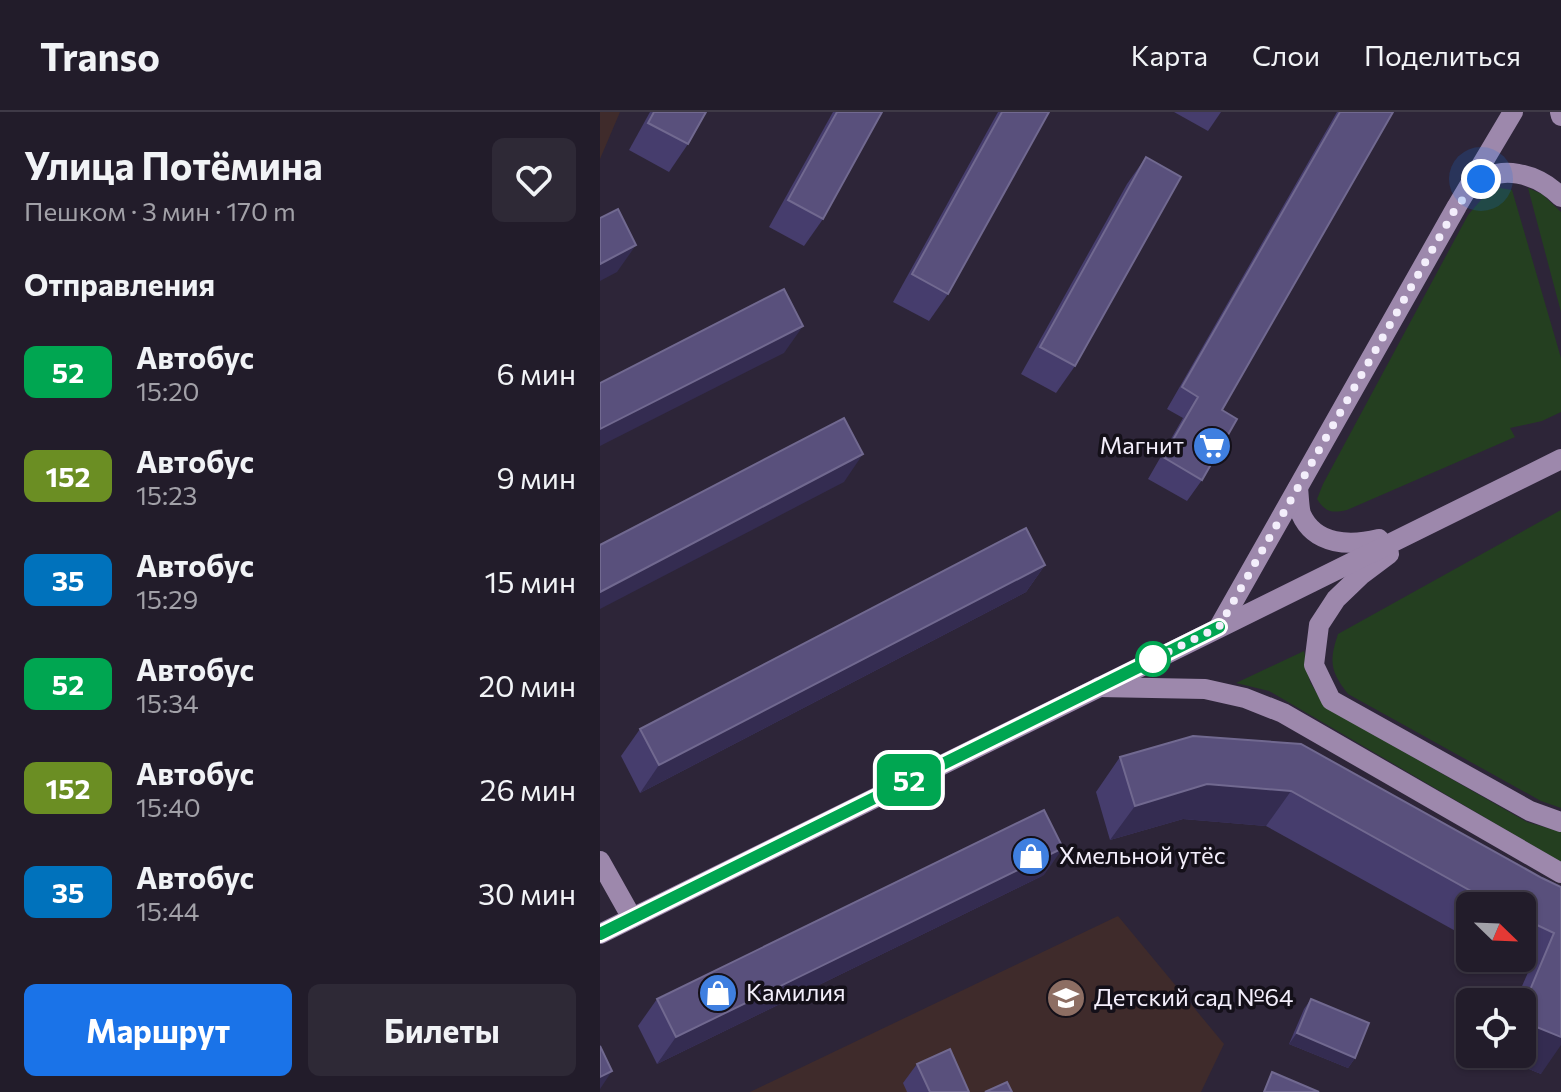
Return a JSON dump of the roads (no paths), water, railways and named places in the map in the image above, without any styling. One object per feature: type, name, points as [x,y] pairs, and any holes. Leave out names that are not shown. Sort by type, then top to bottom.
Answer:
[{"type":"main road","points":[[1219,627],[1513,112]]},
{"type":"main road","points":[[1457,206],[1481,179],[1504,172],[1515,172],[1539,180],[1561,197]]},
{"type":"main road","points":[[600,934],[1560,459]]},
{"type":"main road","points":[[1298,488],[1301,513],[1314,531],[1332,541],[1356,545],[1426,526]]},
{"type":"main road","points":[[1426,526],[1361,575],[1336,599],[1319,625],[1314,665],[1331,700],[1530,811],[1561,822]]},
{"type":"main road","points":[[1095,687],[1205,689],[1245,698],[1283,713],[1561,873]]},
{"type":"main road","points":[[600,861],[632,918]]},
{"type":"place","name":"Магнит","points":[[1212,446]]},
{"type":"place","name":"Хмельной утёс","points":[[1031,856]]},
{"type":"place","name":"Камилия","points":[[718,993]]},
{"type":"place","name":"Детский сад №64","points":[[1066,998]]}]
